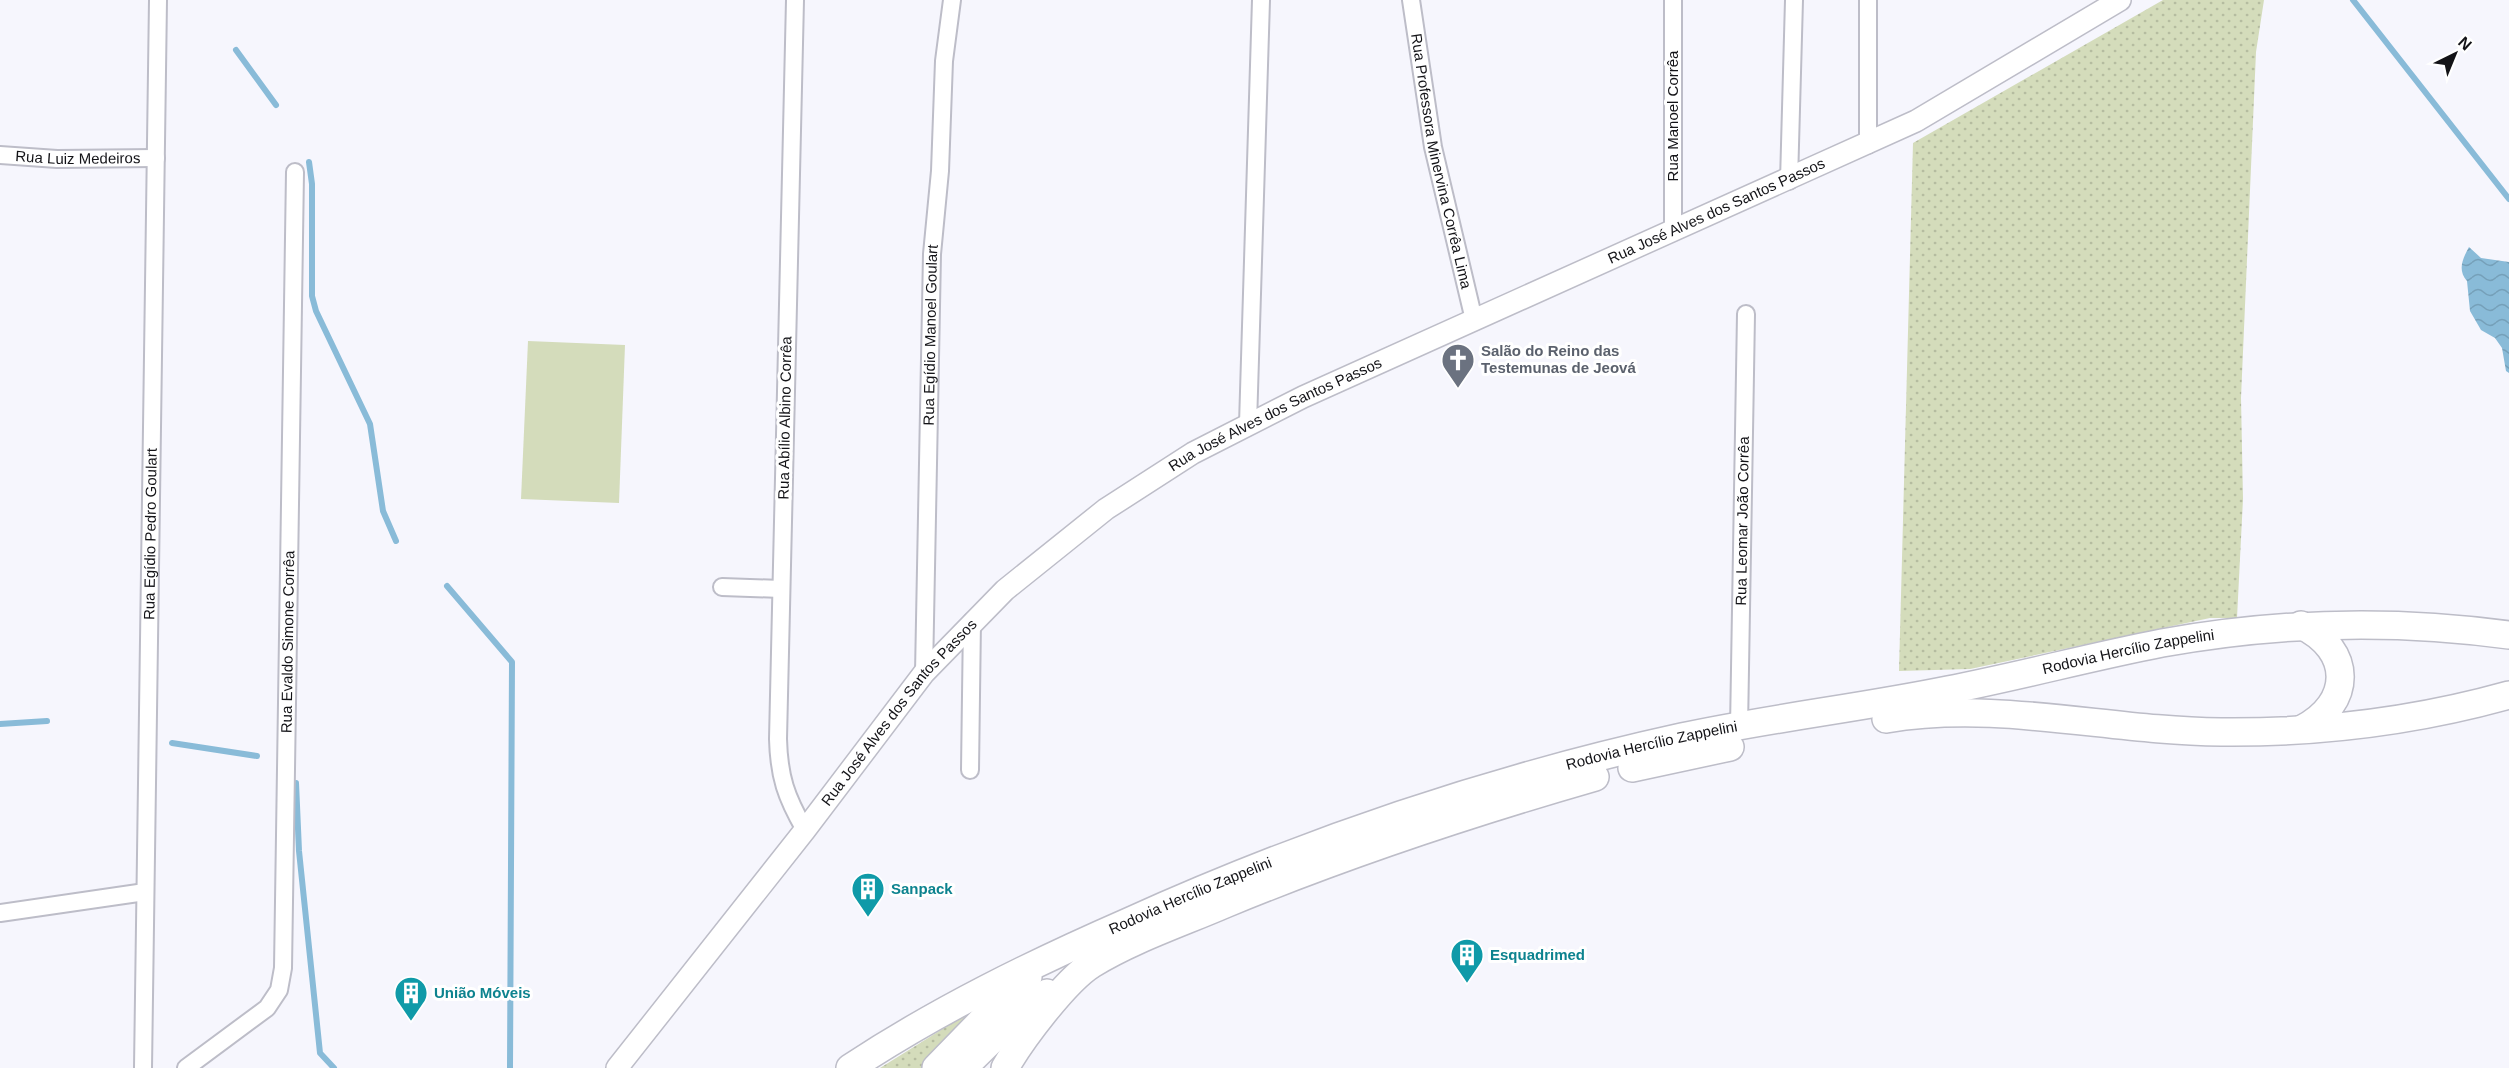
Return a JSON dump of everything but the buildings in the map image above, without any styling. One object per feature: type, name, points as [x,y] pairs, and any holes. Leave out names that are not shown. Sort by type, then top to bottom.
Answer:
[{"type":"main road","name":"Rodovia Hercílio Zappelini","points":[[850,1068],[946,1009],[1065,950],[1191,893],[1289,855],[1433,804],[1618,752],[1686,736],[1951,690],[2164,643],[2301,625],[2425,624],[2509,634]]},
{"type":"main road","points":[[2301,625],[2319,634],[2326,641],[2332,648],[2340,667],[2339,687],[2332,705],[2319,720],[2302,729]]},
{"type":"main road","name":"Rodovia Hercílio Zappelini","points":[[1005,1068],[1017,1046],[1052,1003],[1090,965],[1166,929],[1290,877],[1389,842],[1610,773],[1750,742],[1897,717],[1949,711],[2019,714],[2221,732],[2363,725],[2457,709],[2509,695]]},
{"type":"main road","points":[[936,1068],[1001,1001],[1065,950]]},
{"type":"main road","points":[[963,1068],[1014,1018],[1090,965]]},
{"type":"street","name":"Rua Egídio Pedro Goulart","points":[[143,1068],[158,0]]},
{"type":"street","name":"Rua Abílio Albino Corrêa","points":[[795,0],[779,763],[789,802],[805,830]]},
{"type":"street","name":"Rua Egídio Manoel Goulart","points":[[924,673],[932,254],[940,171],[944,61],[952,0]]},
{"type":"street","points":[[1248,424],[1261,0]]},
{"type":"street","name":"Rua Professora Minervina Corrêa Lima","points":[[1411,0],[1433,147],[1474,320]]},
{"type":"street","name":"Rua Manoel Corrêa","points":[[1672,232],[1673,0]]},
{"type":"street","points":[[1789,181],[1794,0]]},
{"type":"street","points":[[1868,0],[1868,145]]},
{"type":"street","name":"Rua José Alves dos Santos Passos","points":[[617,1068],[805,830],[924,673],[972,621],[1053,548],[1106,508],[1193,453],[1248,424],[1474,320],[1868,145],[1959,97],[2120,0]]},
{"type":"street","name":"Rua Luiz Medeiros","points":[[0,155],[57,159],[156,158]]},
{"type":"street","name":"Rua Evaldo Simone Corrêa","points":[[186,1068],[267,1008],[279,990],[284,968],[295,172]]},
{"type":"street","name":"Rua Leomar João Corrêa","points":[[1739,728],[1746,314]]},
{"type":"street","points":[[722,587],[781,589]]},
{"type":"street","points":[[970,770],[972,621]]},
{"type":"street","points":[[0,914],[146,892]]},
{"type":"green space","points":[[2163,0],[2264,0],[2256,52],[2241,398],[2243,499],[2237,618],[2210,618],[1970,669],[1899,671],[1913,143]]},
{"type":"green space","points":[[528,341],[625,345],[619,503],[521,499]]},
{"type":"green space","points":[[981,1005],[925,1068],[880,1068]]},
{"type":"water","points":[[2469,247],[2481,258],[2509,262],[2509,373],[2506,371],[2502,348],[2495,338],[2481,330],[2470,311],[2467,281],[2462,273],[2463,260]]},
{"type":"waterway","points":[[2353,0],[2509,199]]},
{"type":"waterway","points":[[236,50],[276,105]]},
{"type":"waterway","points":[[309,162],[312,184],[312,296],[316,311],[370,424],[383,511],[396,541]]},
{"type":"waterway","points":[[447,586],[512,662],[510,1068]]},
{"type":"waterway","points":[[0,724],[47,721]]},
{"type":"waterway","points":[[172,743],[257,756]]},
{"type":"waterway","points":[[296,783],[299,851],[320,1053],[334,1068]]},
{"type":"place","name":"Salão do Reino das Testemunas de Jeová","points":[[1458,389]]},
{"type":"place","name":"Sanpack","points":[[868,918]]},
{"type":"place","name":"Esquadrimed","points":[[1467,984]]},
{"type":"place","name":"União Móveis","points":[[411,1022]]}]
